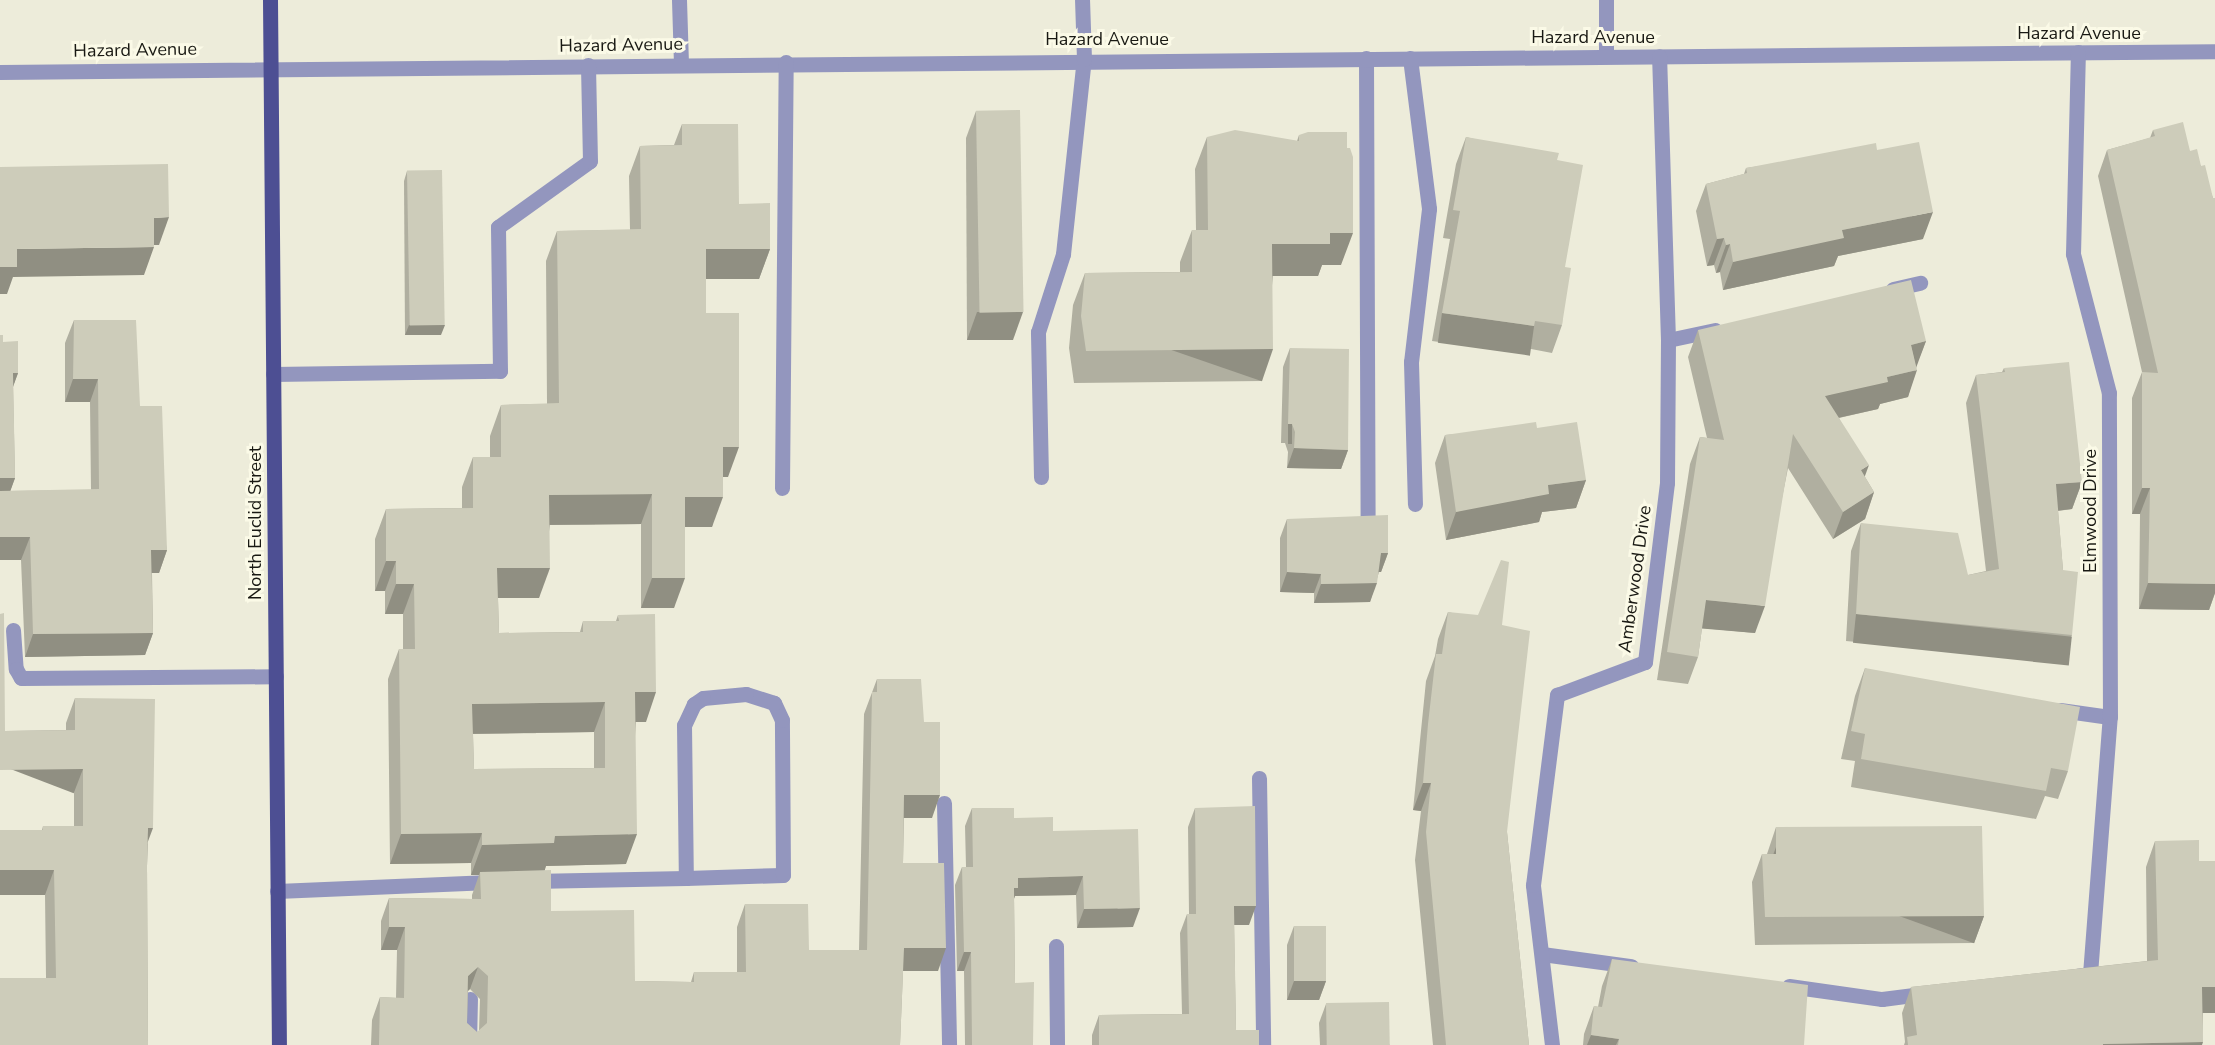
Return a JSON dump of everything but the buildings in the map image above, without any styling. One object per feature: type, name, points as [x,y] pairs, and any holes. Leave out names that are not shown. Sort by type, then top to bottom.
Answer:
[{"type":"main road","name":"North Euclid Street","points":[[270,0],[279,1045]]},
{"type":"street","points":[[679,0],[681,63]]},
{"type":"street","points":[[1041,477],[1038,332],[1063,254],[1084,59],[1082,0]]},
{"type":"street","points":[[1606,0],[1606,56]]},
{"type":"street","name":"Hazard Avenue","points":[[0,72],[1084,59],[2215,51]]},
{"type":"street","name":"Elmwood Drive","points":[[2055,978],[2090,974],[2110,717],[2109,393],[2073,254],[2078,52]]},
{"type":"street","name":"Amberwood Drive","points":[[1552,1045],[1533,885],[1557,695],[1645,662],[1667,483],[1668,340],[1659,56]]},
{"type":"street","points":[[1366,58],[1368,525]]},
{"type":"street","points":[[1410,58],[1429,209],[1411,362],[1415,504]]},
{"type":"street","points":[[782,488],[786,62]]},
{"type":"street","points":[[273,374],[500,371],[498,227],[590,160],[588,64]]},
{"type":"street","points":[[1874,294],[1920,283]]},
{"type":"street","points":[[1668,340],[1725,327]]},
{"type":"street","points":[[13,630],[16,669],[21,678],[276,676]]},
{"type":"street","points":[[277,891],[783,875],[782,720],[774,703],[746,694],[703,698],[694,704],[684,725],[686,878]]},
{"type":"street","points":[[2042,707],[2110,717]]},
{"type":"street","points":[[1259,778],[1263,1045]]},
{"type":"street","points":[[944,804],[949,1045]]},
{"type":"street","points":[[1056,946],[1057,1045]]},
{"type":"street","points":[[1542,954],[1647,968]]},
{"type":"street","points":[[1776,985],[1882,999],[1940,992]]},
{"type":"street","points":[[469,1045],[470,999]]}]
